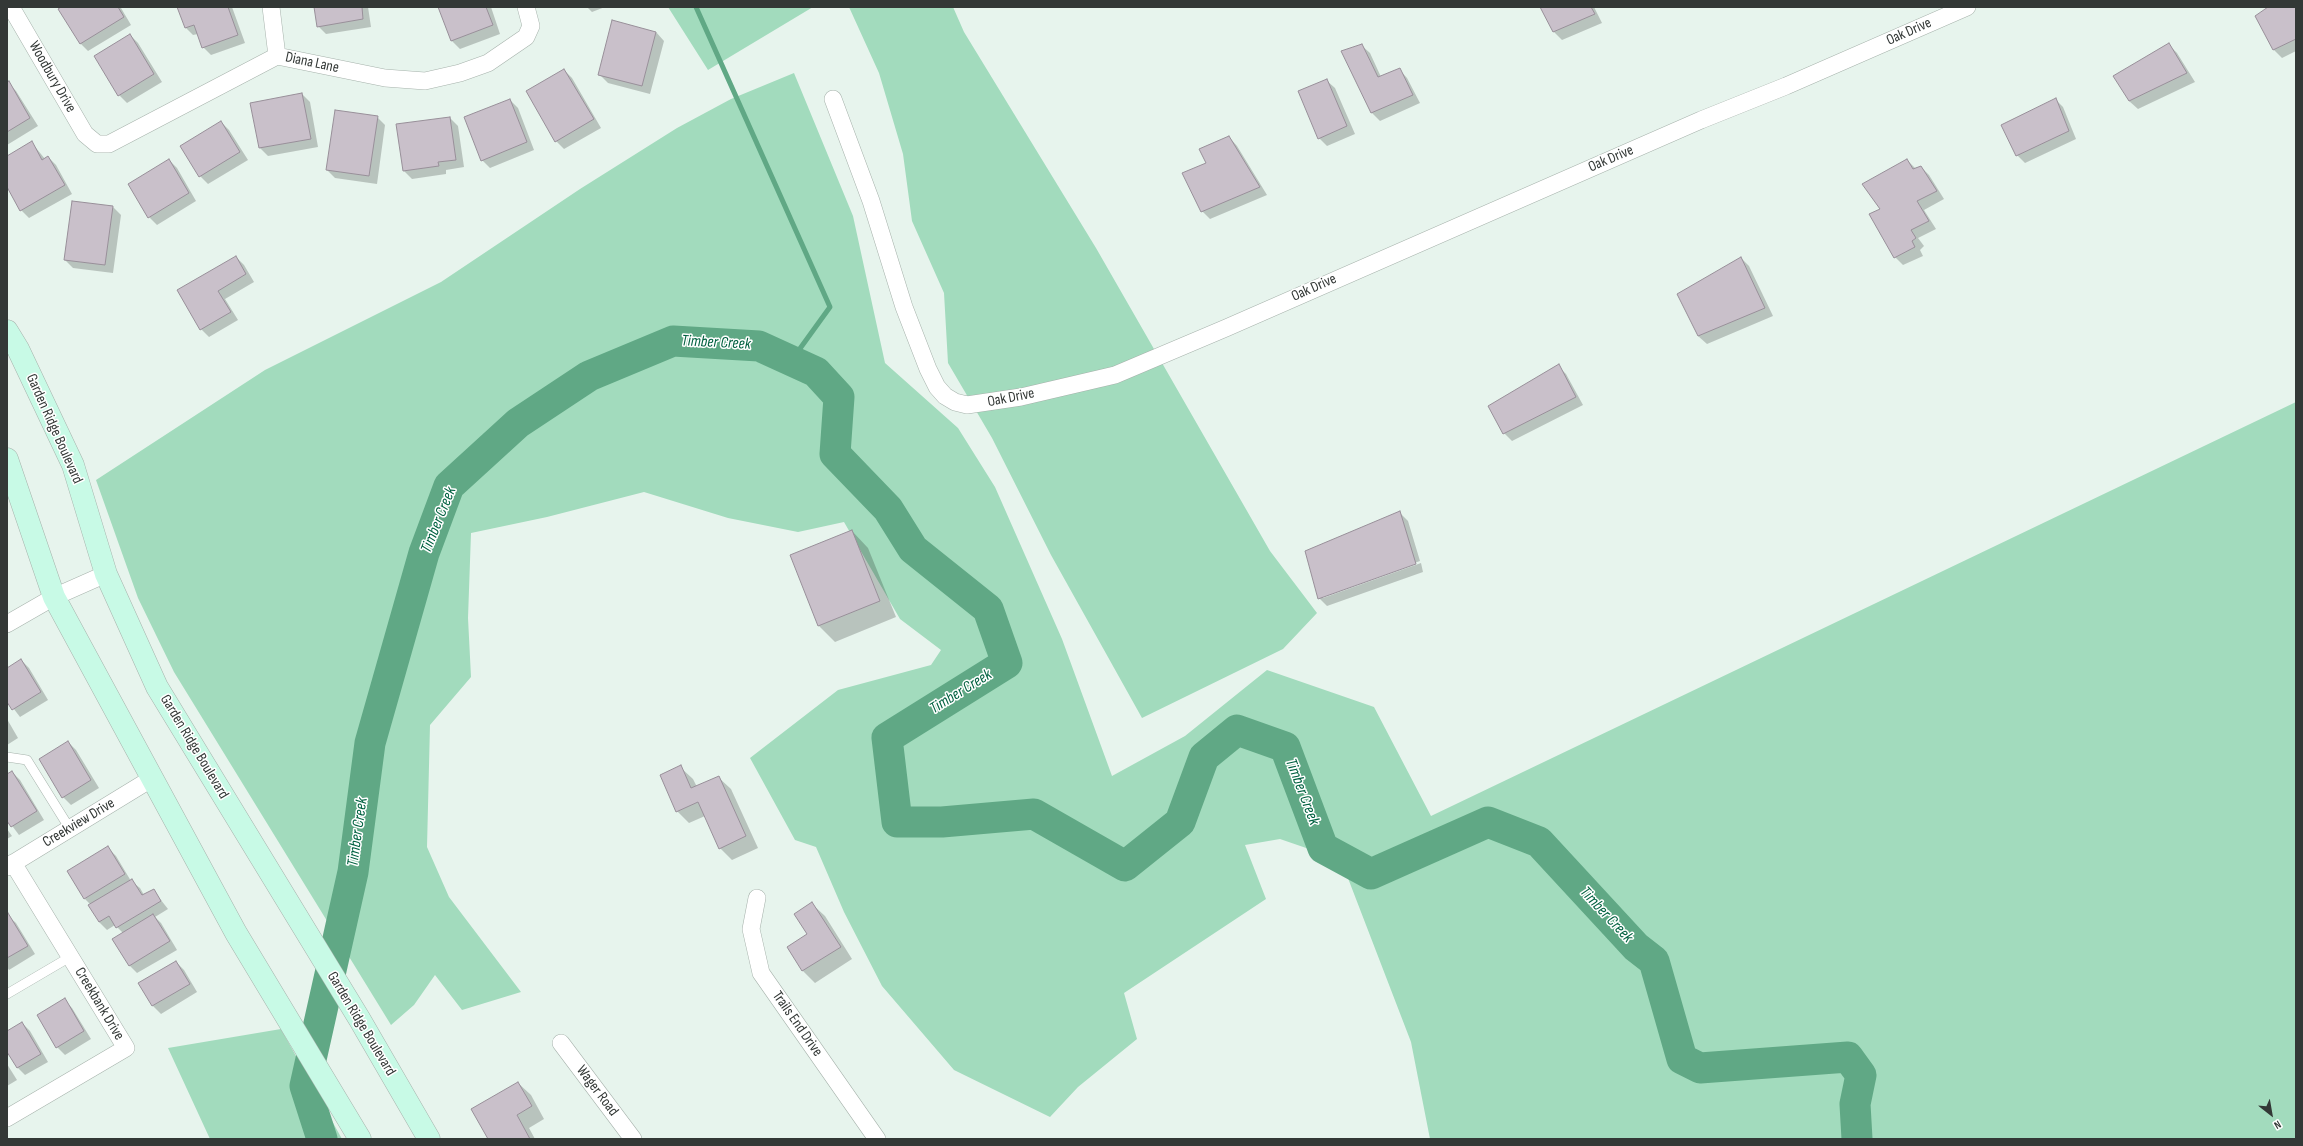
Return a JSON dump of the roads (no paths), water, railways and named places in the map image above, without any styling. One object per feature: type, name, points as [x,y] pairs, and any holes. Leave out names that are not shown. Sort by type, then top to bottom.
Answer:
[{"type":"main road","name":"Garden Ridge Boulevard","points":[[7,331],[18,349],[73,465],[106,574],[157,687],[278,884],[429,1139]]},
{"type":"main road","points":[[7,459],[54,597],[151,779],[236,933],[360,1139]]},
{"type":"street","name":"Woodbury Drive","points":[[11,7],[85,134],[97,144]]},
{"type":"street","points":[[271,7],[276,56]]},
{"type":"street","name":"Diana Lane","points":[[97,144],[108,144],[276,56],[385,78],[425,81],[460,73],[488,63],[526,37],[531,26],[526,7]]},
{"type":"street","name":"Oak Drive","points":[[833,99],[871,201],[904,307],[928,369],[937,387],[945,396],[955,402],[967,405],[1021,397],[1115,375],[1701,120],[1786,86],[1947,11],[1967,7]]},
{"type":"street","points":[[7,624],[54,597],[106,574]]},
{"type":"street","name":"Creekview Drive","points":[[10,865],[151,779]]},
{"type":"street","name":"Creekbank Drive","points":[[7,1118],[126,1048],[70,957],[10,865]]},
{"type":"street","name":"Trails End Drive","points":[[757,898],[751,929],[761,973],[877,1139]]},
{"type":"street","name":"Wager Road","points":[[561,1043],[633,1139]]},
{"type":"lane","points":[[7,757],[27,760],[70,829]]},
{"type":"lane","points":[[7,994],[70,957]]},
{"type":"waterway","points":[[696,7],[830,307],[791,361]]},
{"type":"waterway","name":"Timber Creek","points":[[322,1139],[305,1086],[353,872],[370,743],[424,553],[449,486],[518,423],[589,376],[673,341],[759,346],[816,372],[839,397],[835,454],[888,509],[913,549],[988,609],[1007,663],[887,738],[897,822],[942,822],[1034,814],[1125,866],[1180,822],[1204,757],[1237,730],[1285,747],[1323,848],[1371,874],[1488,822],[1539,842],[1636,947],[1654,961],[1682,1059],[1700,1068],[1848,1057],[1861,1075],[1855,1104],[1857,1139]]}]
